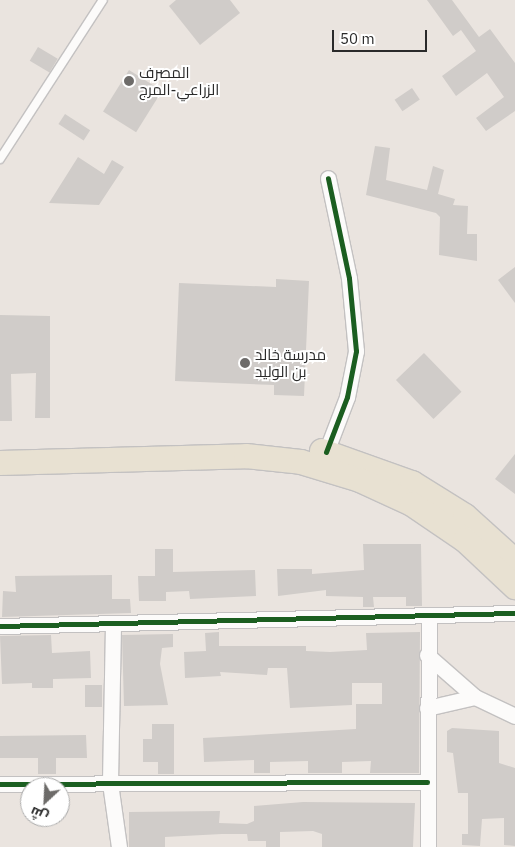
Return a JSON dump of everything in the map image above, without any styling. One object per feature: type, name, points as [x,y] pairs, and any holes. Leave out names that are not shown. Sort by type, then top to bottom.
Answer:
[{"type":"main road","points":[[0,448],[250,443],[326,452],[412,483],[465,516],[515,561]]},
{"type":"main road","points":[[0,463],[246,456],[301,462],[360,480],[412,504],[465,540],[515,587]]},
{"type":"street","points":[[326,452],[347,397],[356,351],[349,278],[328,178]]},
{"type":"street","points":[[0,626],[113,625],[515,613]]},
{"type":"street","points":[[428,847],[427,655],[429,615]]},
{"type":"street","points":[[113,625],[110,783],[119,847]]},
{"type":"street","points":[[427,655],[475,697],[515,716]]},
{"type":"street","points":[[427,708],[475,697]]},
{"type":"street","points":[[0,784],[427,782]]},
{"type":"lane","points":[[0,159],[104,0]]},
{"type":"building","points":[[176,0],[230,0],[240,13],[200,45],[169,6]]},
{"type":"building","points":[[427,0],[452,0],[479,37],[490,29],[515,63],[515,111],[486,131],[476,118],[504,97],[487,73],[456,96],[442,76],[476,51],[461,30],[453,36]]},
{"type":"building","points":[[38,47],[58,59],[49,73],[30,61]]},
{"type":"building","points":[[129,70],[162,91],[136,132],[103,112]]},
{"type":"building","points":[[412,88],[420,100],[402,111],[395,100]]},
{"type":"building","points":[[65,114],[90,130],[84,140],[58,124]]},
{"type":"building","points":[[375,146],[390,148],[386,180],[427,190],[433,166],[444,170],[438,194],[455,199],[453,205],[468,206],[467,234],[477,234],[477,261],[439,255],[440,217],[436,213],[366,195]]},
{"type":"building","points":[[78,157],[104,174],[112,160],[124,167],[99,205],[49,203]]},
{"type":"building","points":[[515,267],[515,303],[498,280]]},
{"type":"building","points":[[276,279],[309,281],[304,396],[274,395],[274,385],[175,381],[179,283],[276,287]]},
{"type":"building","points":[[0,315],[50,316],[50,418],[35,418],[36,373],[11,374],[12,421],[0,421]]},
{"type":"building","points":[[424,353],[462,392],[433,419],[396,380]]},
{"type":"building","points":[[515,454],[515,494],[495,479]]},
{"type":"building","points":[[363,544],[421,544],[422,606],[406,606],[406,597],[373,597],[374,607],[363,607],[363,597],[326,596],[326,590],[278,596],[277,569],[312,569],[312,574],[364,570]]},
{"type":"building","points":[[155,549],[173,549],[173,572],[255,570],[256,596],[190,599],[189,591],[166,592],[166,601],[139,601],[138,576],[155,576]]},
{"type":"building","points":[[112,575],[112,599],[130,599],[131,613],[2,617],[3,591],[16,592],[15,576]]},
{"type":"building","points":[[219,632],[219,646],[306,646],[306,651],[330,652],[367,650],[366,633],[420,632],[419,773],[370,773],[371,761],[342,762],[342,773],[308,773],[308,761],[270,762],[270,773],[254,773],[254,760],[204,762],[203,738],[356,729],[356,704],[382,704],[382,683],[352,683],[352,705],[290,708],[287,668],[268,668],[267,675],[220,672],[221,676],[185,678],[184,652],[206,651],[205,633]]},
{"type":"building","points":[[173,634],[173,647],[162,648],[160,664],[168,705],[124,706],[122,635]]},
{"type":"building","points":[[51,635],[52,653],[90,651],[91,678],[53,679],[53,688],[32,688],[32,683],[2,684],[0,636]]},
{"type":"building","points":[[85,685],[102,685],[102,707],[85,707]]},
{"type":"building","points":[[152,724],[174,724],[174,774],[158,774],[158,762],[143,762],[143,739],[152,739]]},
{"type":"building","points":[[452,728],[499,731],[499,763],[515,768],[515,846],[504,845],[504,818],[482,819],[480,846],[462,845],[462,834],[468,834],[468,793],[458,793],[453,753],[447,752],[447,731]]},
{"type":"building","points":[[86,735],[87,758],[56,758],[56,774],[38,774],[38,758],[0,758],[0,736]]},
{"type":"building","points":[[303,802],[415,803],[413,847],[322,847],[322,834],[313,831],[280,832],[280,847],[266,847],[266,841],[248,841],[247,834],[222,834],[165,837],[165,847],[129,847],[129,812],[220,811],[219,823],[247,824],[254,821],[254,806]]},
{"type":"cycle path","points":[[326,452],[347,397],[356,351],[349,278],[328,178]]},
{"type":"cycle path","points":[[0,626],[515,613]]},
{"type":"cycle path","points":[[0,784],[427,782]]},
{"type":"place","name":"المصرف الزراعي-المرج","points":[[129,81]]},
{"type":"place","name":"مدرسة خالد بن الوليد","points":[[245,363]]}]
